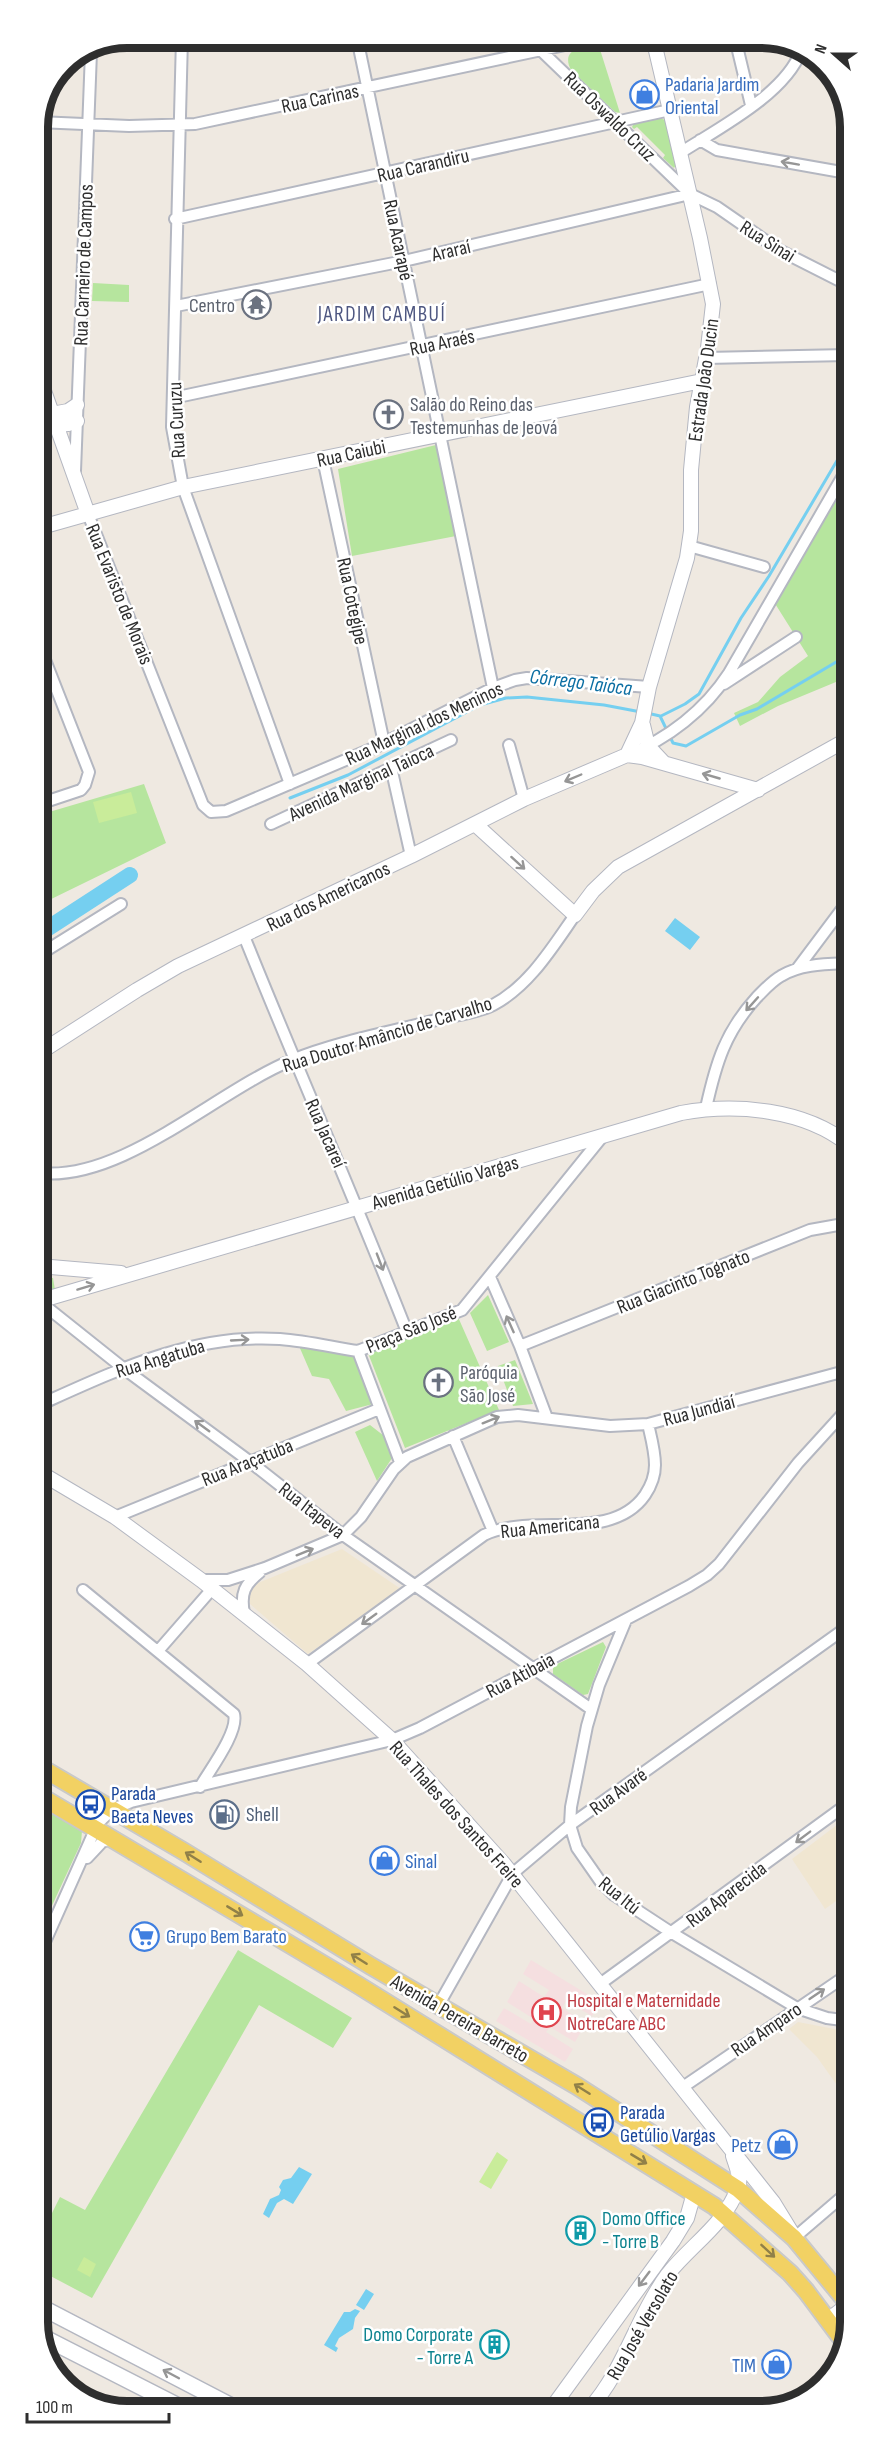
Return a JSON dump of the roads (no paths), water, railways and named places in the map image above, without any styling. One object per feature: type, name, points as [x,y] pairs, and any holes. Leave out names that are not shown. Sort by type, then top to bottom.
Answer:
[{"type":"main road","name":"Avenida Pereira Barreto","points":[[48,1772],[438,2006],[577,2086],[738,2189],[794,2238],[840,2292]]},
{"type":"main road","name":"Avenida Pereira Barreto","points":[[48,1801],[358,1985],[694,2193],[723,2213],[790,2273],[839,2334]]},
{"type":"main road","points":[[48,2311],[223,2401]]},
{"type":"main road","points":[[51,2341],[168,2401]]},
{"type":"street","name":"Rua Curuzu","points":[[182,48],[172,427],[183,487],[290,784]]},
{"type":"street","name":"Rua Acarapé","points":[[359,48],[493,688]]},
{"type":"street","name":"Rua Carinas","points":[[48,122],[129,126],[195,123],[550,48]]},
{"type":"street","name":"Estrada João Ducin","points":[[627,755],[637,739],[644,717],[649,687],[684,571],[689,546],[691,470],[712,312],[711,284],[655,48]]},
{"type":"street","points":[[737,48],[751,105]]},
{"type":"street","name":"Rua Oswaldo Cruz","points":[[541,50],[690,194]]},
{"type":"street","name":"Rua Carneiro de Campos","points":[[75,478],[91,58]]},
{"type":"street","points":[[680,153],[772,91],[787,77],[797,58]]},
{"type":"street","name":"Rua Carandiru","points":[[176,219],[670,110]]},
{"type":"street","points":[[700,140],[717,150],[840,172]]},
{"type":"street","name":"Araraí","points":[[176,306],[404,261],[690,194]]},
{"type":"street","name":"Rua Sinai","points":[[690,194],[717,207],[779,250],[840,281]]},
{"type":"street","name":"Rua Araés","points":[[173,398],[711,284]]},
{"type":"street","points":[[706,358],[840,355]]},
{"type":"street","name":"Rua Caiubi","points":[[48,525],[183,487],[702,381]]},
{"type":"street","name":"Rua Evaristo de Morais","points":[[48,402],[88,514],[203,805],[208,810]]},
{"type":"street","points":[[54,419],[77,405]]},
{"type":"street","points":[[54,419],[68,424],[76,421]]},
{"type":"street","name":"Rua Cotegipe","points":[[323,459],[384,743]]},
{"type":"street","points":[[627,755],[667,734],[704,706],[721,686],[840,480]]},
{"type":"street","points":[[689,546],[764,567]]},
{"type":"street","points":[[721,686],[796,637]]},
{"type":"street","points":[[48,667],[89,772],[81,790],[48,801]]},
{"type":"street","name":"Rua Marginal dos Meninos","points":[[208,810],[215,813],[226,811],[290,784],[384,743],[493,688],[515,680],[527,678],[649,687]]},
{"type":"street","name":"Estrada João Ducin","points":[[644,717],[648,746]]},
{"type":"street","name":"Avenida Marginal Taioca","points":[[272,824],[451,740]]},
{"type":"street","points":[[509,744],[524,799]]},
{"type":"street","name":"Rua Doutor Amâncio de Carvalho","points":[[48,1174],[78,1172],[137,1149],[238,1086],[294,1059],[492,1005],[526,979],[593,891],[618,867],[840,744]]},
{"type":"street","points":[[648,746],[664,763]]},
{"type":"street","points":[[627,755],[664,763],[758,790]]},
{"type":"street","name":"Rua dos Americanos","points":[[48,1047],[178,966],[411,856],[524,799],[627,755]]},
{"type":"street","points":[[391,767],[411,856]]},
{"type":"street","points":[[475,824],[575,915]]},
{"type":"street","points":[[48,950],[121,904]]},
{"type":"street","points":[[797,969],[840,913]]},
{"type":"street","name":"Rua Jacareí","points":[[244,936],[294,1059],[359,1207],[407,1332]]},
{"type":"street","points":[[706,1108],[718,1059],[730,1031],[766,988],[781,976],[797,969],[840,964]]},
{"type":"street","name":"Avenida Getúlio Vargas","points":[[48,1298],[681,1113],[706,1108],[736,1107],[800,1119],[840,1135]]},
{"type":"street","name":"Praça São José","points":[[400,1462],[358,1351],[462,1310],[602,1137]]},
{"type":"street","name":"Rua Giacinto Tognato","points":[[520,1346],[810,1230],[840,1225]]},
{"type":"street","points":[[48,1267],[132,1274]]},
{"type":"street","points":[[201,1580],[228,1580],[265,1568],[343,1535],[361,1517],[400,1462],[407,1457],[503,1415],[547,1418],[490,1276]]},
{"type":"street","name":"Rua Itapeva","points":[[48,1308],[343,1535],[591,1709]]},
{"type":"street","name":"Rua Angatuba","points":[[48,1401],[166,1352],[209,1342],[279,1339],[358,1351]]},
{"type":"street","name":"Rua Jundiaí","points":[[547,1418],[610,1426],[648,1424],[840,1372]]},
{"type":"street","name":"Rua Araçatuba","points":[[115,1517],[379,1409]]},
{"type":"street","name":"Rua Atibaia","points":[[113,1809],[131,1802],[392,1740],[626,1620],[689,1586],[719,1564],[787,1476],[840,1417]]},
{"type":"street","name":"Rua Americana","points":[[308,1664],[465,1547],[493,1531],[512,1526],[607,1521],[631,1510],[646,1494],[655,1473],[654,1451],[648,1424]]},
{"type":"street","points":[[453,1436],[493,1531]]},
{"type":"street","name":"Rua Thales dos Santos Freire","points":[[48,1477],[115,1517],[212,1588],[308,1664],[392,1740],[512,1875],[600,1984],[773,2202],[794,2238]]},
{"type":"street","points":[[244,1613],[242,1600],[244,1589],[250,1580],[265,1568]]},
{"type":"street","points":[[158,1651],[212,1588]]},
{"type":"street","points":[[83,1590],[229,1709],[235,1719],[232,1732],[200,1787]]},
{"type":"street","name":"Rua Itú","points":[[626,1620],[591,1709],[571,1807],[570,1825],[578,1848],[600,1881],[614,1895],[672,1933],[797,2008],[840,2020]]},
{"type":"street","name":"Rua Avaré","points":[[438,2006],[512,1875],[570,1825],[840,1631]]},
{"type":"street","points":[[48,1936],[96,1828],[104,1816],[113,1809]]},
{"type":"street","name":"Rua Aparecida","points":[[600,1984],[840,1809]]},
{"type":"street","points":[[81,1866],[98,1846],[113,1838]]},
{"type":"street","name":"Rua Amparo","points":[[683,2087],[840,1979]]},
{"type":"street","points":[[731,2149],[739,2177],[738,2189]]},
{"type":"street","name":"Rua José Versolato","points":[[596,2401],[604,2391],[651,2302],[669,2274],[723,2213],[738,2189]]},
{"type":"street","name":"Rua José Versolato","points":[[561,2401],[587,2358],[680,2229],[692,2207],[694,2193]]},
{"type":"street","points":[[794,2238],[840,2199]]},
{"type":"street","points":[[828,2320],[840,2311]]},
{"type":"street","points":[[615,2370],[628,2325],[627,2320],[617,2316]]},
{"type":"water","points":[[675,918],[700,937],[690,950],[665,931]]},
{"type":"water","points":[[299,2167],[312,2174],[293,2204],[284,2199],[277,2203],[269,2218],[263,2214],[270,2199],[279,2195],[281,2190],[279,2187],[283,2180],[291,2178]]},
{"type":"water","points":[[366,2289],[374,2294],[364,2310],[356,2305]]},
{"type":"water","points":[[355,2309],[360,2311],[355,2318],[353,2329],[339,2338],[335,2346],[338,2348],[336,2352],[324,2345],[344,2312]]},
{"type":"waterway","points":[[661,716],[699,694],[741,618],[769,576],[840,456]]},
{"type":"waterway","name":"Córrego Taióca","points":[[660,716],[673,743],[686,746],[740,715],[757,709],[840,660]]},
{"type":"waterway","name":"Córrego Taióca","points":[[290,798],[348,775],[480,705],[506,698],[527,697],[604,705],[641,712]]},
{"type":"waterway","name":"Córrego Taióca","points":[[647,713],[660,716]]},
{"type":"waterway","name":"Córrego Taióca","points":[[48,928],[130,875]]},
{"type":"place","name":"Padaria Jardim Oriental","points":[[644,95]]},
{"type":"place","name":"Centro","points":[[256,305]]},
{"type":"place","name":"Salão do Reino das Testemunhas de Jeová","points":[[389,415]]},
{"type":"place","name":"Paróquia São José","points":[[439,1383]]},
{"type":"place","name":"Parada Baeta Neves","points":[[90,1805]]},
{"type":"place","name":"Shell","points":[[225,1814]]},
{"type":"place","name":"Sinal","points":[[384,1861]]},
{"type":"place","name":"Grupo Bem Barato","points":[[145,1936]]},
{"type":"place","name":"Hospital e Maternidade NotreCare ABC","points":[[546,2012]]},
{"type":"place","name":"Parada Getúlio Vargas","points":[[599,2123]]},
{"type":"place","name":"Petz","points":[[782,2145]]},
{"type":"place","name":"Domo Office - Torre B","points":[[581,2230]]},
{"type":"place","name":"Domo Corporate - Torre A","points":[[494,2345]]},
{"type":"place","name":"TIM","points":[[777,2365]]},
{"type":"district","name":"JARDIM CAMBUÍ","points":[[382,314]]}]
